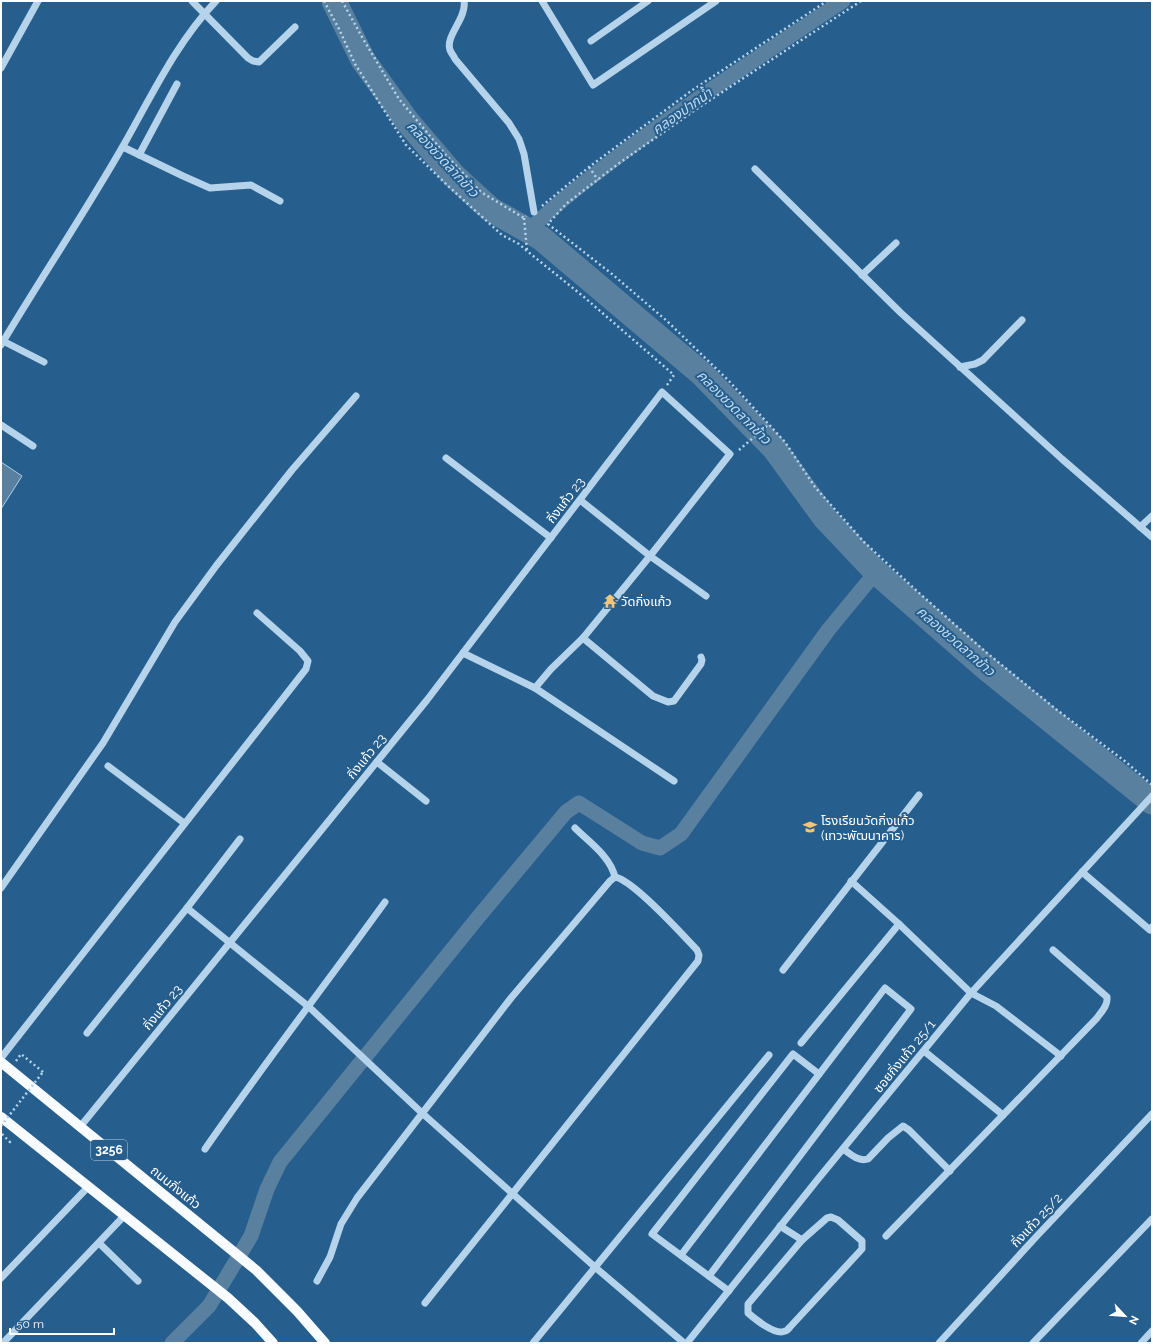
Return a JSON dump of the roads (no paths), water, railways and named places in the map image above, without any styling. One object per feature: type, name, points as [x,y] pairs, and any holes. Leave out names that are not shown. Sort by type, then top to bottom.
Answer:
[{"type":"main road","name":"ถนนกิ่งแก้ว","points":[[5,1065],[256,1270],[297,1311],[325,1343]]},
{"type":"main road","points":[[1,1117],[192,1268],[256,1323],[273,1343]]},
{"type":"street","points":[[1,68],[38,1]]},
{"type":"street","points":[[192,1],[248,58],[253,61],[259,62],[295,27]]},
{"type":"street","points":[[44,362],[2,343],[123,147],[156,86],[204,14],[216,1]]},
{"type":"street","points":[[464,1],[465,6],[452,37],[450,49],[455,59],[509,123],[519,138],[524,154],[534,212]]},
{"type":"street","points":[[542,1],[593,85],[716,1]]},
{"type":"street","points":[[591,41],[648,1]]},
{"type":"street","points":[[139,155],[177,84]]},
{"type":"street","points":[[123,147],[210,188],[251,185],[280,201]]},
{"type":"street","points":[[755,169],[901,313],[1062,459],[1152,537]]},
{"type":"street","points":[[862,275],[896,243]]},
{"type":"street","points":[[960,367],[975,364],[983,360],[1022,320]]},
{"type":"street","name":"กิ่งแก้ว 23","points":[[80,1127],[427,700],[662,392],[730,454],[650,556]]},
{"type":"street","points":[[1,888],[103,743],[175,622],[216,566],[292,470],[356,396]]},
{"type":"street","points":[[1,425],[32,446]]},
{"type":"street","points":[[446,458],[551,538]]},
{"type":"street","points":[[580,500],[650,556],[706,596]]},
{"type":"street","points":[[1140,527],[1152,516]]},
{"type":"street","points":[[535,688],[551,669],[583,638],[650,556]]},
{"type":"street","points":[[1,1058],[308,664],[308,661],[300,652],[256,613]]},
{"type":"street","points":[[583,638],[654,696],[668,702],[674,701],[701,664],[701,657]]},
{"type":"street","points":[[463,653],[535,688],[674,781]]},
{"type":"street","points":[[377,762],[426,801]]},
{"type":"street","points":[[108,766],[184,823]]},
{"type":"street","points":[[782,970],[919,795]]},
{"type":"street","name":"ซอยกิ่งแก้ว 25/1","points":[[686,1343],[971,992],[1152,796]]},
{"type":"street","points":[[574,828],[608,860],[613,868],[615,877]]},
{"type":"street","points":[[87,1033],[188,908],[240,839]]},
{"type":"street","points":[[1082,872],[1150,930],[1152,927]]},
{"type":"street","points":[[317,1281],[330,1257],[341,1224],[357,1198],[511,998],[615,877]]},
{"type":"street","points":[[425,1303],[698,961],[699,955],[697,950],[637,889],[620,878],[615,877]]},
{"type":"street","points":[[851,882],[899,924],[971,992],[996,1006],[1061,1056]]},
{"type":"street","points":[[205,1149],[250,1084],[309,1007],[385,902]]},
{"type":"street","points":[[188,908],[309,1007],[373,1065],[422,1113],[512,1194],[596,1268],[686,1343]]},
{"type":"street","points":[[801,1043],[899,924]]},
{"type":"street","points":[[886,1236],[1098,1018],[1108,1002],[1107,997],[1054,950]]},
{"type":"street","points":[[681,1255],[885,988],[911,1009],[709,1276]]},
{"type":"street","points":[[924,1051],[1004,1116]]},
{"type":"street","points":[[729,1291],[652,1234],[793,1054],[819,1074]]},
{"type":"street","points":[[533,1343],[769,1055]]},
{"type":"street","name":"กิ่งแก้ว 25/2","points":[[939,1343],[1035,1238],[1152,1114]]},
{"type":"street","points":[[843,1149],[858,1159],[868,1159],[888,1138],[903,1126],[909,1130],[950,1171]]},
{"type":"street","points":[[1,1278],[88,1187]]},
{"type":"street","points":[[3,1343],[125,1215]]},
{"type":"street","points":[[831,1217],[838,1220],[862,1241],[862,1249],[785,1332],[776,1332],[748,1313],[748,1304],[802,1240],[827,1218],[831,1217]]},
{"type":"street","points":[[1033,1343],[1152,1219]]},
{"type":"street","points":[[780,1226],[802,1240]]},
{"type":"street","points":[[99,1243],[138,1282]]},
{"type":"street","points":[[1141,1343],[1152,1331]]},
{"type":"water","points":[[1,462],[22,476],[1,509]]},
{"type":"waterway","name":"คลองชวดลากข้าว","points":[[334,1],[363,60],[407,121],[454,176],[490,209],[541,238],[702,374],[774,448],[825,518],[876,572],[986,668],[1152,802]]},
{"type":"waterway","name":"คลองปากน้ำ","points":[[528,231],[575,190],[651,132],[732,75],[843,1]]},
{"type":"waterway","points":[[172,1343],[209,1306],[251,1236],[267,1189],[280,1162],[480,915],[566,812],[579,803],[642,843],[660,848],[681,834],[829,629],[876,572]]},
{"type":"place","name":"วัดกิ่งแก้ว","points":[[610,601]]},
{"type":"place","name":"โรงเรียนวัดกิ่งแก้ว (เทวะพัฒนาคาร)","points":[[810,827]]}]
